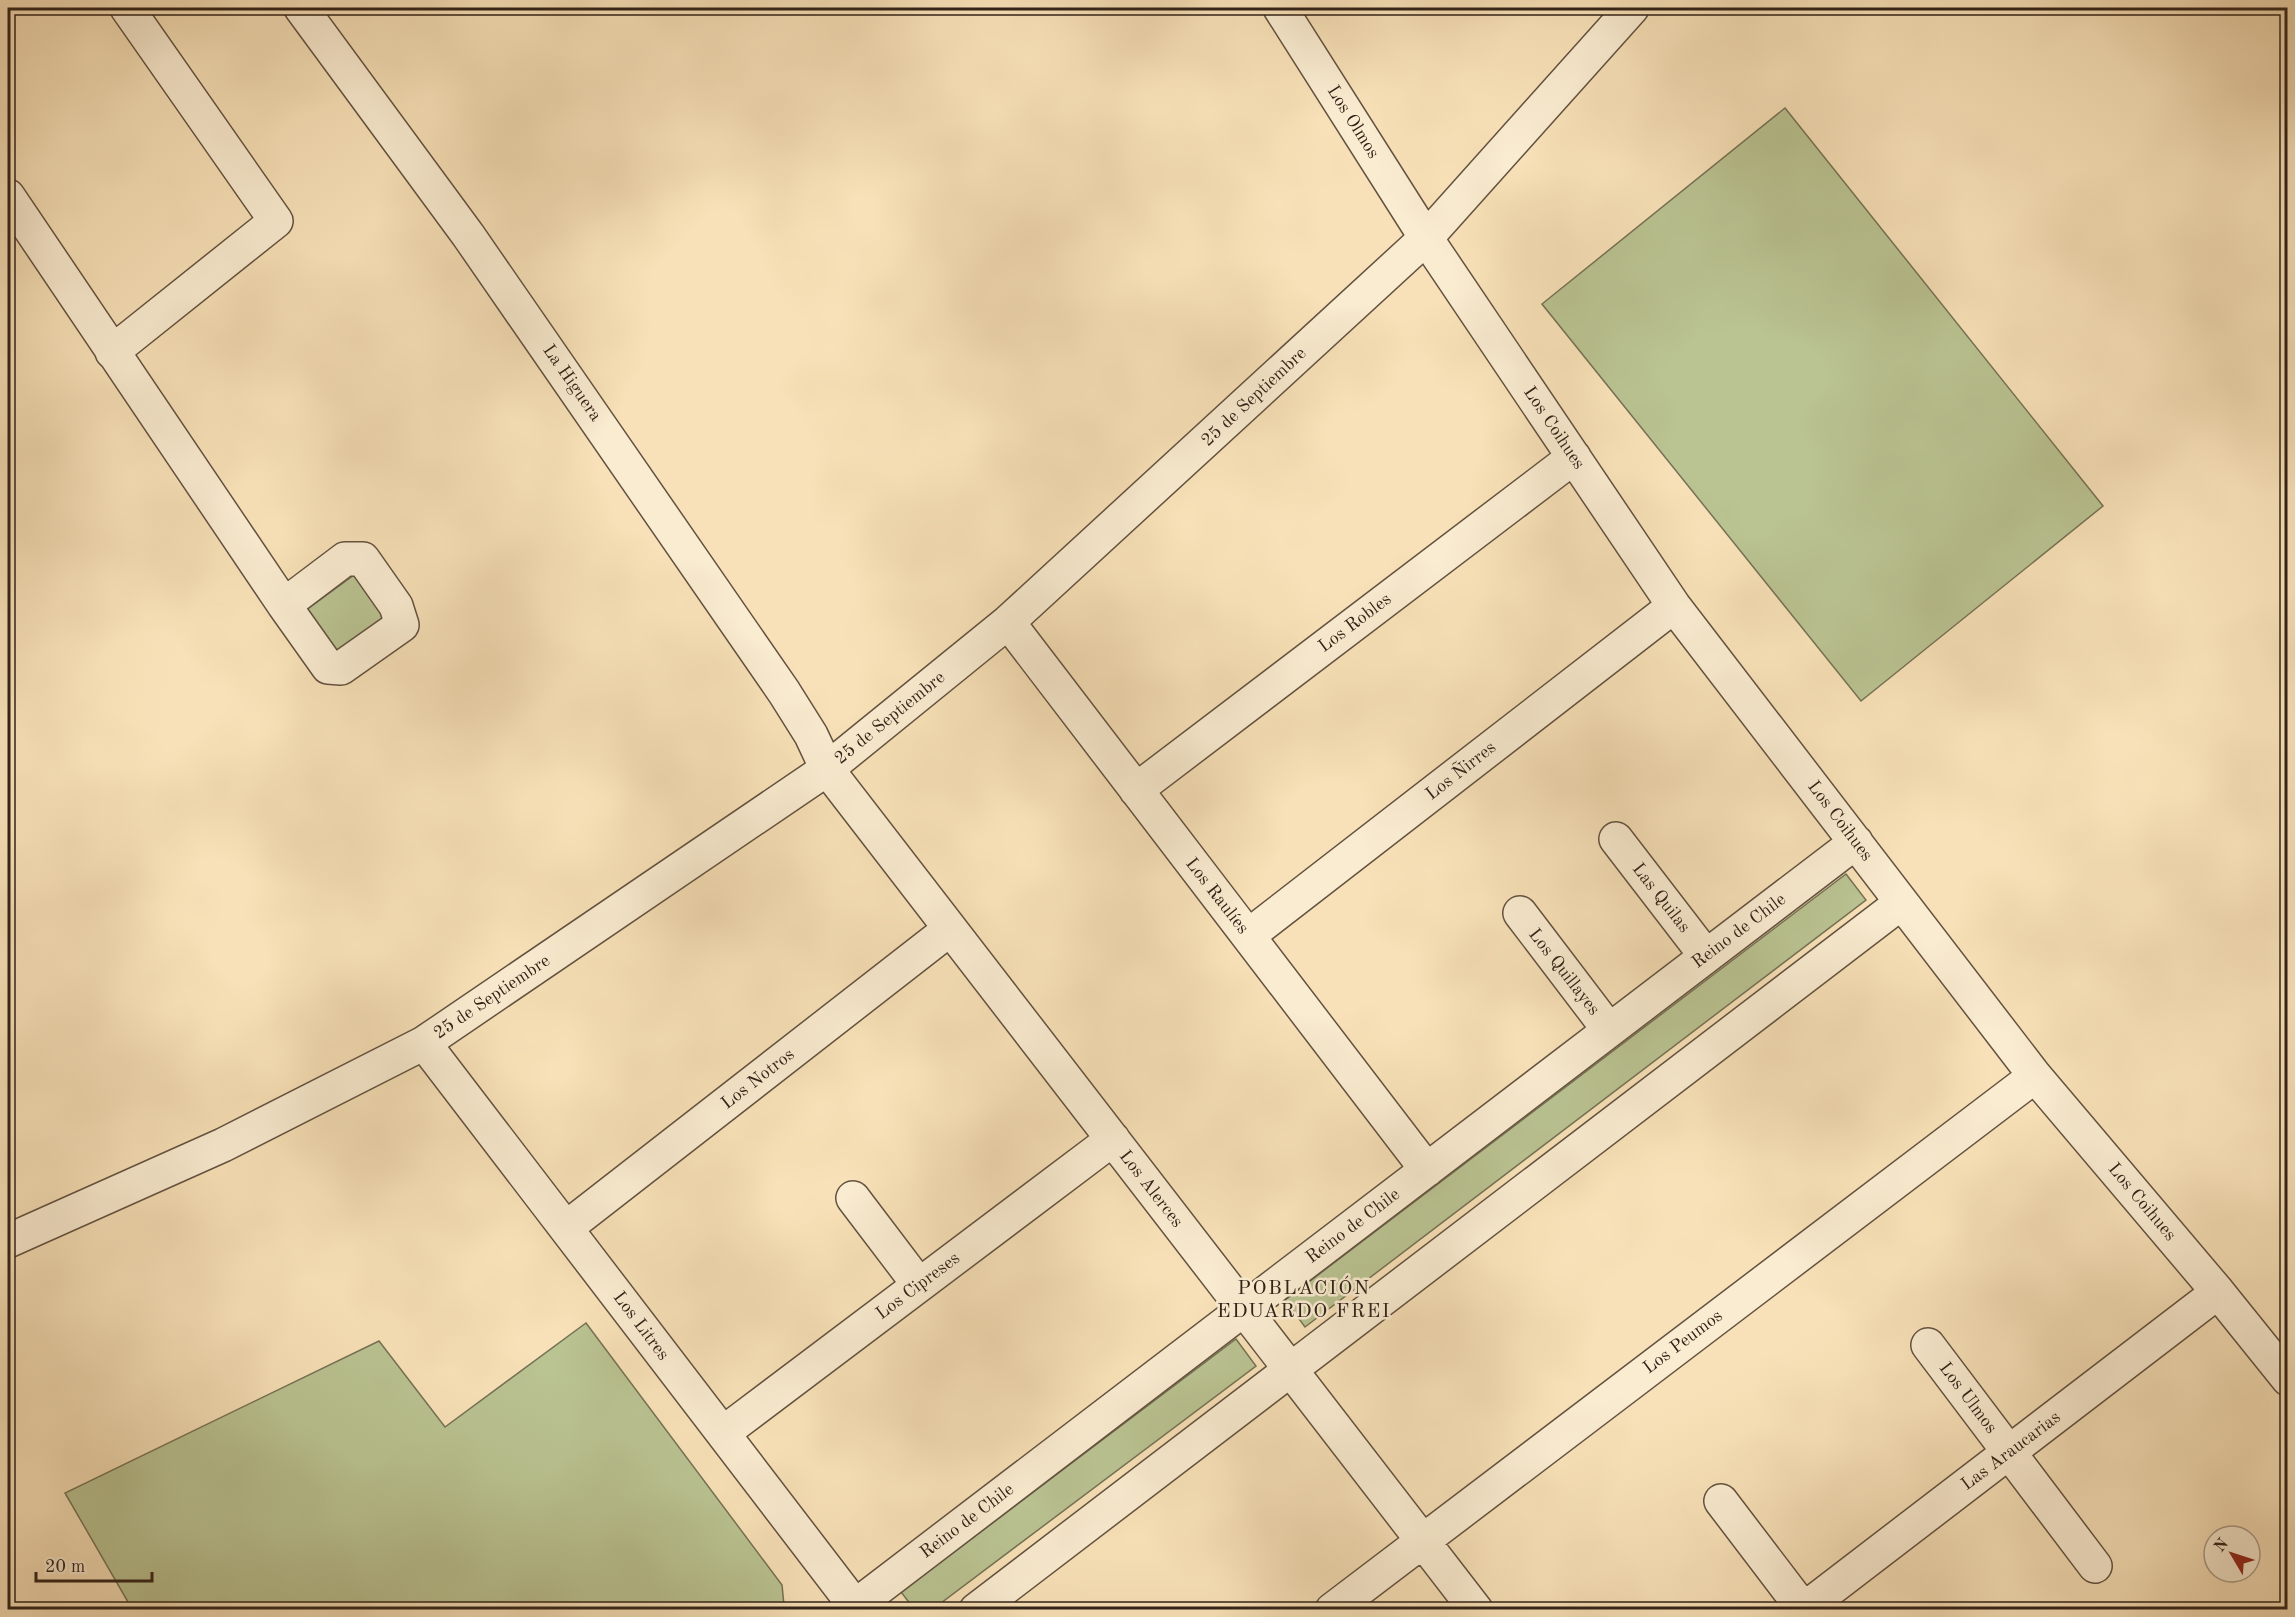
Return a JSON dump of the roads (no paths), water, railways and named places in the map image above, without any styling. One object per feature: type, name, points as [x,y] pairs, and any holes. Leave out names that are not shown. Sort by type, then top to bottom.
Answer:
[{"type":"street","points":[[112,352],[276,221],[127,8]]},
{"type":"street","name":"La Higuera","points":[[301,8],[468,235],[594,416],[784,692],[811,735],[827,769]]},
{"type":"street","name":"Los Olmos","points":[[1280,8],[1426,238]]},
{"type":"street","name":"25 de Septiembre","points":[[8,1241],[223,1145],[423,1043],[827,769],[1008,622],[1426,238],[1632,8]]},
{"type":"street","points":[[8,196],[284,604]]},
{"type":"street","name":"Los Coihues","points":[[1426,238],[1674,606],[2035,1076],[2218,1292],[2288,1379]]},
{"type":"street","name":"Los Robles","points":[[1136,790],[1574,457]]},
{"type":"street","name":"Los Ñirres","points":[[1248,936],[1674,606]]},
{"type":"street","name":"Los Raulíes","points":[[1008,622],[1427,1170]]},
{"type":"street","name":"Los Alerces","points":[[827,769],[1476,1610]]},
{"type":"street","name":"Las Quilas","points":[[1616,839],[1706,956]]},
{"type":"street","name":"Reino de Chile","points":[[854,1608],[1856,842]]},
{"type":"street","points":[[976,1610],[1901,903]]},
{"type":"street","name":"Los Quillayes","points":[[1520,913],[1609,1030]]},
{"type":"street","name":"Los Notros","points":[[566,1228],[951,929]]},
{"type":"street","name":"Los Litres","points":[[423,1043],[723,1433],[854,1608]]},
{"type":"street","name":"Los Peumos","points":[[1332,1610],[2035,1076]]},
{"type":"street","name":"Los Cipreses","points":[[723,1433],[1113,1139]]},
{"type":"street","points":[[853,1198],[919,1285]]},
{"type":"street","name":"Las Araucarias","points":[[1804,1610],[2218,1292]]},
{"type":"street","name":"Los Ulmos","points":[[1928,1345],[2095,1566]]},
{"type":"street","points":[[1721,1501],[1804,1610]]},
{"type":"district","name":"POBLACIÓN EDUARDO FREI","points":[[1304,1300]]}]
